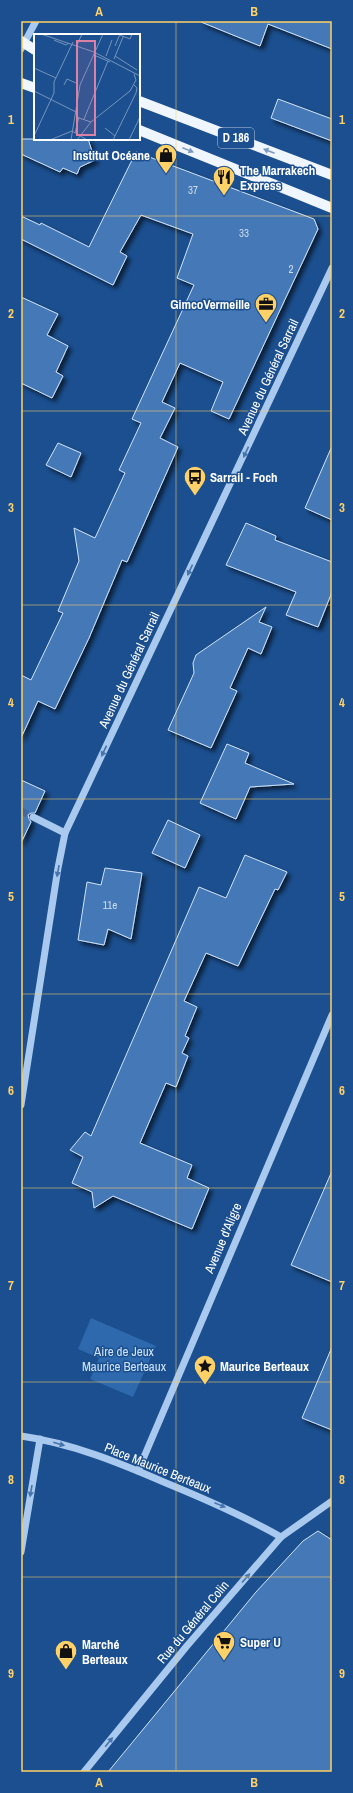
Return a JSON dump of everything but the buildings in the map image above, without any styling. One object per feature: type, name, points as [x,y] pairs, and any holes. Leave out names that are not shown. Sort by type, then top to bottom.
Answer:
[{"type":"main road","points":[[22,44],[34,50]]},
{"type":"main road","points":[[21,83],[34,88]]},
{"type":"main road","name":"D 186","points":[[140,101],[332,174]]},
{"type":"main road","name":"D 186","points":[[140,130],[332,208]]},
{"type":"street","points":[[22,44],[36,21]]},
{"type":"street","name":"Avenue du Général Sarrail","points":[[21,1104],[58,868],[65,833],[332,268]]},
{"type":"street","points":[[33,817],[65,833]]},
{"type":"street","name":"Avenue d'Aligre","points":[[138,1471],[332,1015]]},
{"type":"street","name":"Place Maurice Berteaux","points":[[21,1436],[40,1439],[138,1471],[230,1509],[281,1537]]},
{"type":"street","points":[[21,1552],[40,1439]]},
{"type":"street","name":"Rue du Général Colin","points":[[84,1772],[186,1647],[281,1537],[332,1501]]},
{"type":"green space","name":"Aire de Jeux Maurice Berteaux","points":[[91,1318],[156,1346],[133,1397],[90,1379],[99,1358],[78,1349]]},
{"type":"tunnel","points":[[21,811],[33,817]]},
{"type":"place","name":"Institut Océane","points":[[166,174]]},
{"type":"place","name":"The Marrakech Express","points":[[224,196]]},
{"type":"place","name":"GimcoVermeille","points":[[266,324]]},
{"type":"place","name":"Sarrail - Foch","points":[[195,496]]},
{"type":"place","name":"Maurice Berteaux","points":[[205,1386]]},
{"type":"place","name":"Super U","points":[[224,1662]]},
{"type":"place","name":"Marché Berteaux","points":[[66,1670]]}]
